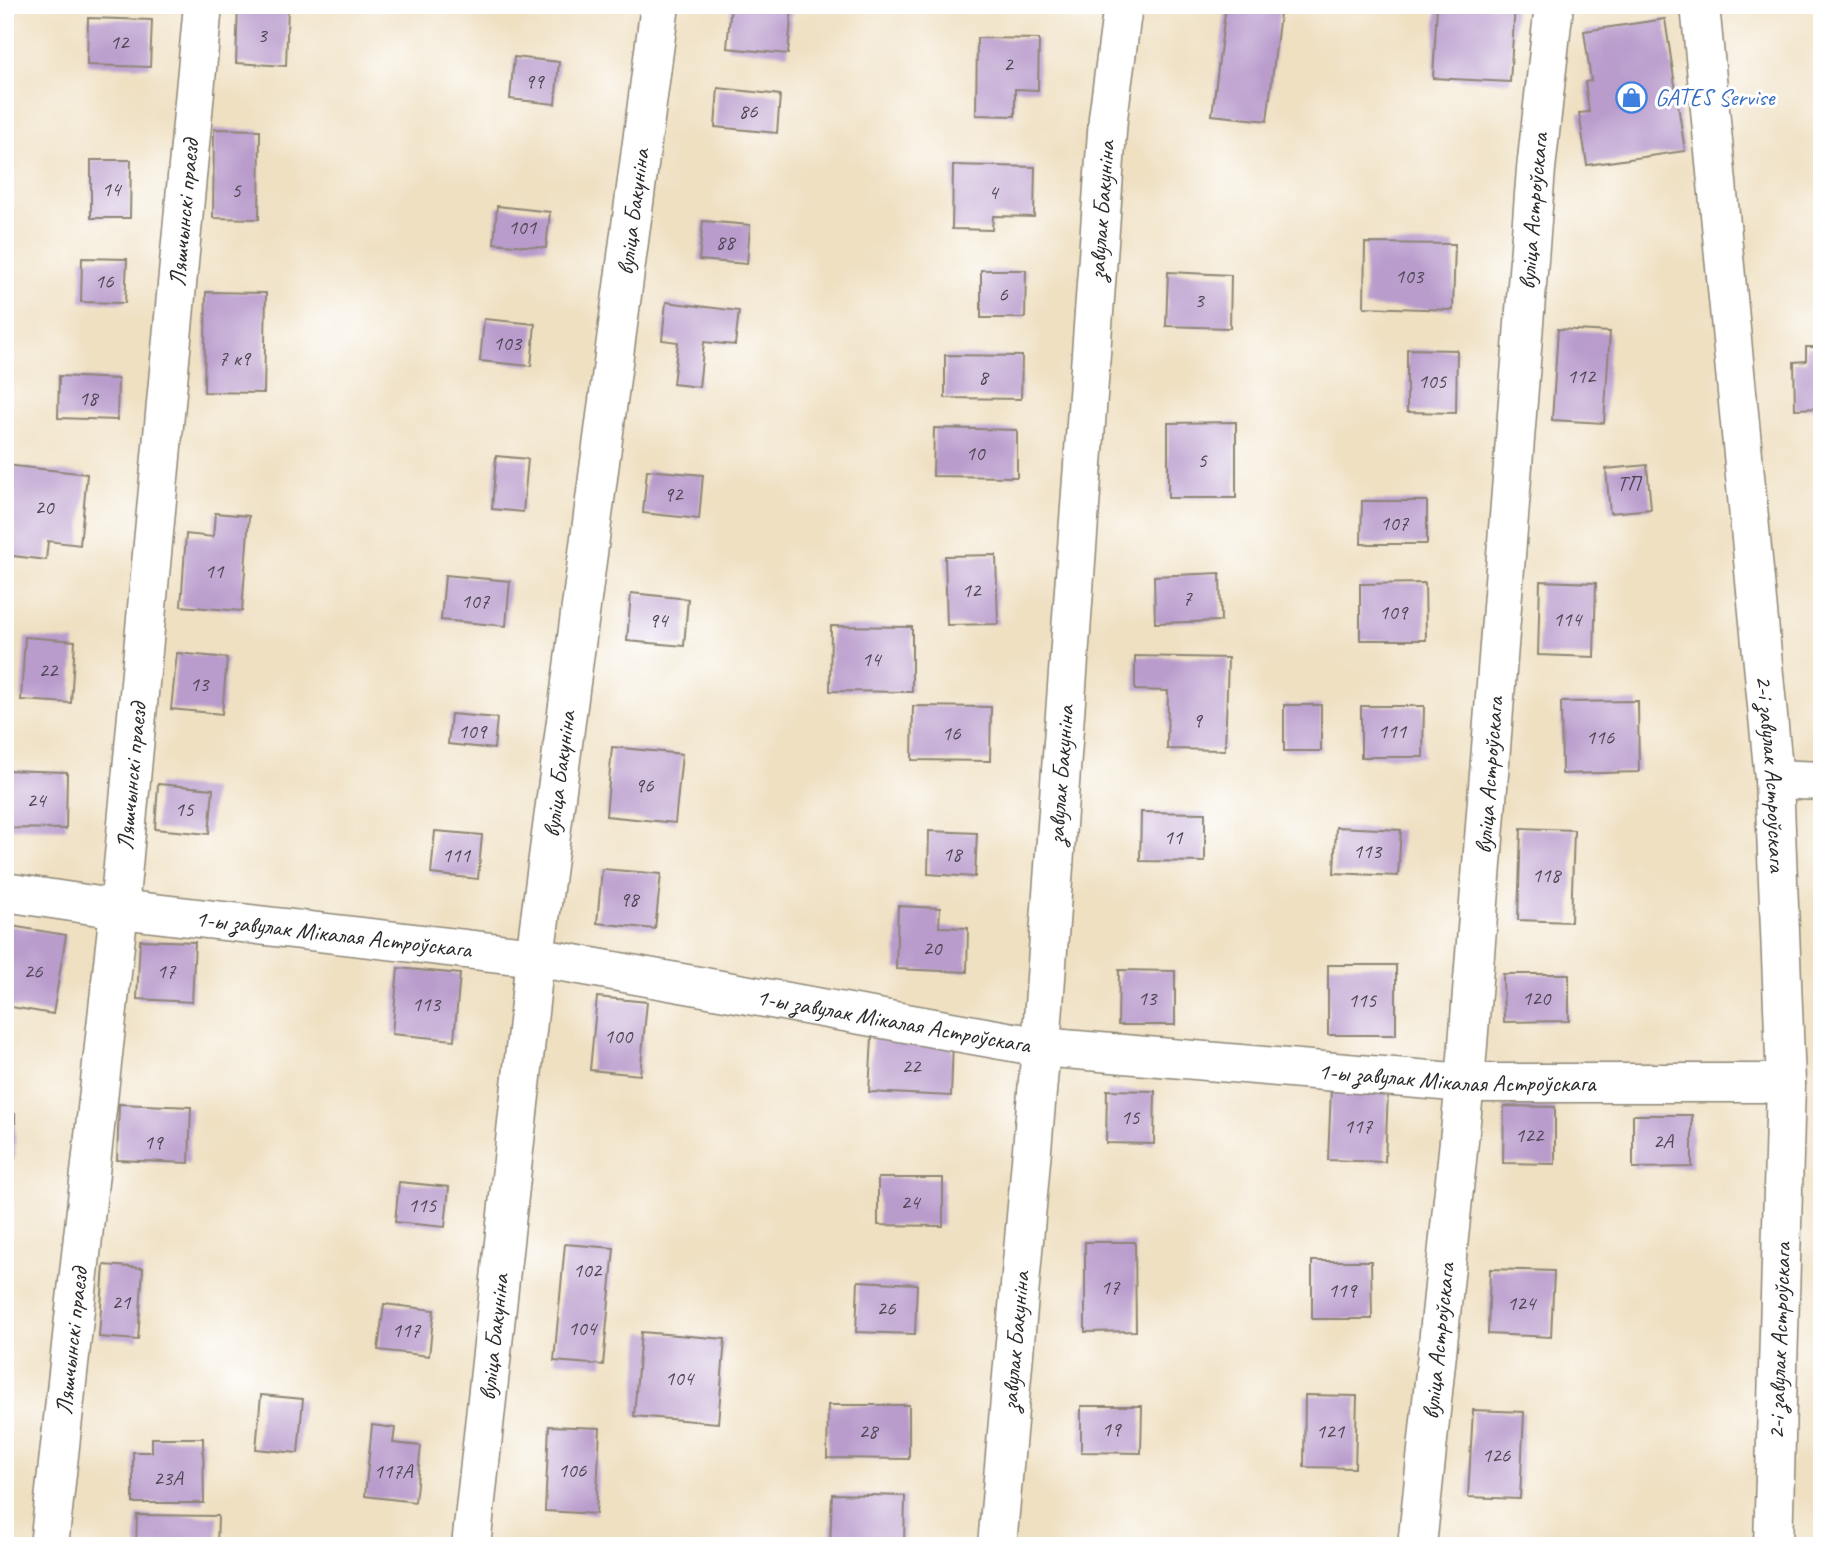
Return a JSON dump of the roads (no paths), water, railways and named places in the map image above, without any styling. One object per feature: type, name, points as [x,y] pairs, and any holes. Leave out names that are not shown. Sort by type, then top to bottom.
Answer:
[{"type":"street","name":"Ляшчынскі праезд","points":[[49,1546],[119,909],[203,5]]},
{"type":"street","name":"вуліца Бакуніна","points":[[471,1546],[535,957],[660,5]]},
{"type":"street","name":"завулак Бакуніна","points":[[997,1546],[1041,1047],[1108,118],[1123,5]]},
{"type":"street","name":"вуліца Астроўскага","points":[[1417,1546],[1465,1083],[1533,197],[1554,5]]},
{"type":"street","name":"2-і завулак Астроўскага","points":[[1700,5],[1774,779],[1786,1083],[1773,1546]]},
{"type":"street","points":[[1774,779],[1822,781]]},
{"type":"street","name":"1-ы завулак Мікалая Астроўскага","points":[[5,892],[119,909],[535,957],[1041,1047],[1465,1083],[1786,1083]]},
{"type":"place","name":"GATES Servise","points":[[1632,97]]}]
